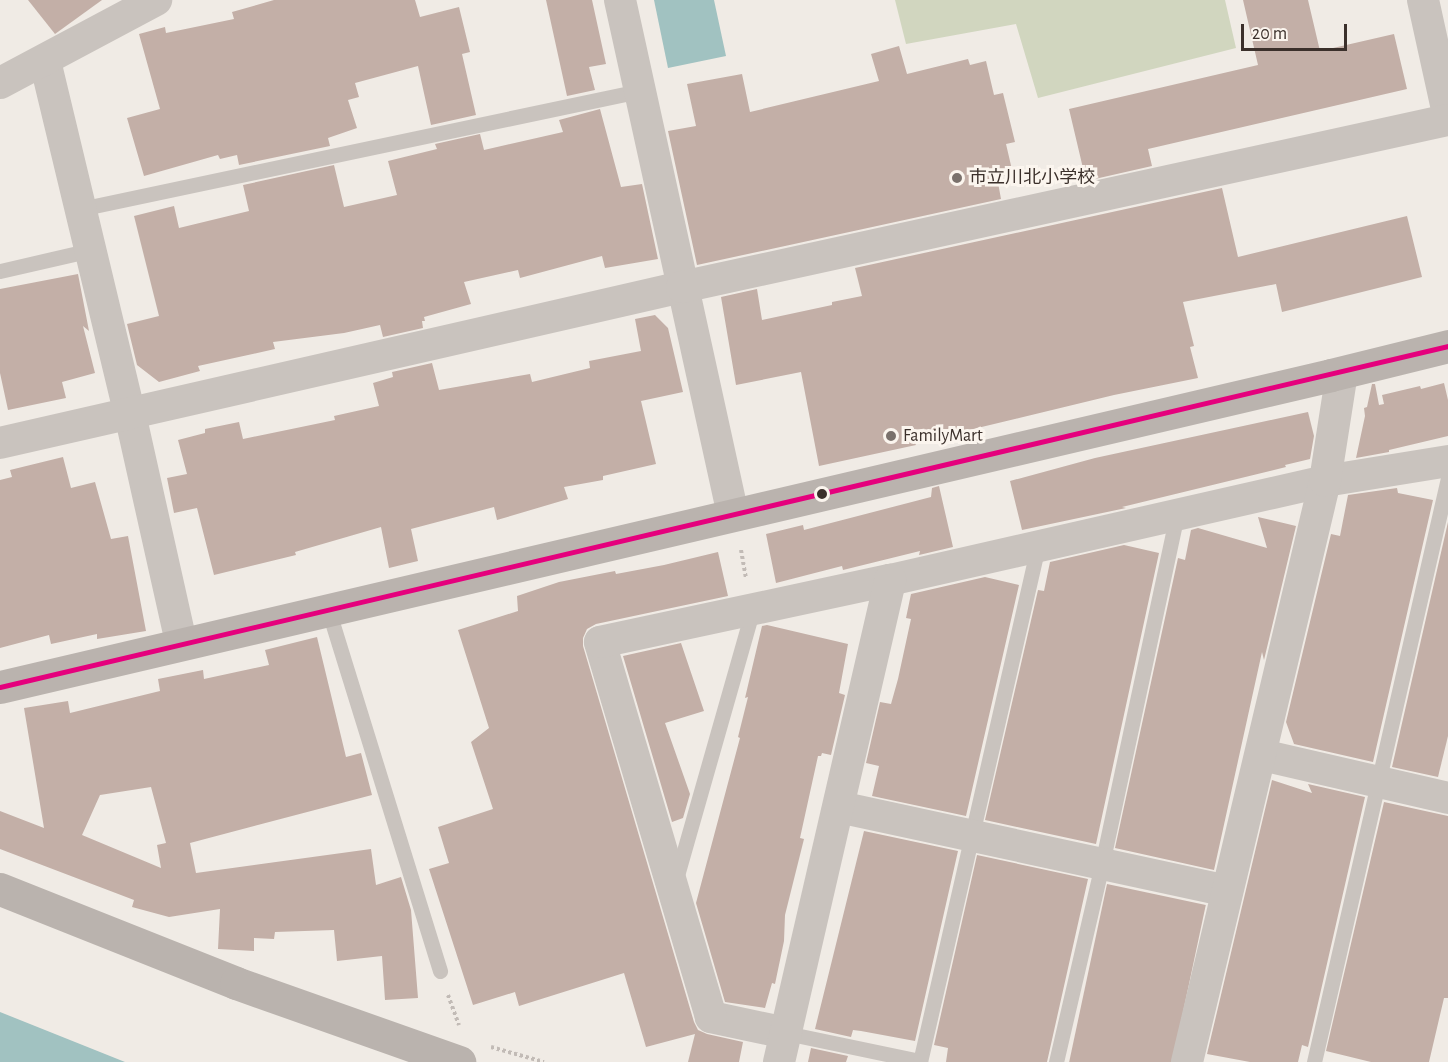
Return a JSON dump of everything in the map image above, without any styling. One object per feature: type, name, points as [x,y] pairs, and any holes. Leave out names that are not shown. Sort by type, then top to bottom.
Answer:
[{"type":"street","points":[[0,83],[156,0]]},
{"type":"street","points":[[620,0],[733,515]]},
{"type":"street","points":[[1423,0],[1448,114]]},
{"type":"street","points":[[45,61],[130,414],[181,643]]},
{"type":"street","points":[[0,443],[682,287],[1448,120]]},
{"type":"street","points":[[0,687],[1342,373],[1448,346]]},
{"type":"street","points":[[1187,1062],[1262,755],[1324,482],[1342,373]]},
{"type":"street","points":[[890,580],[782,1047],[711,1017],[600,642],[890,580],[1324,482],[1448,461]]},
{"type":"street","points":[[1262,755],[1448,798]]},
{"type":"street","points":[[839,807],[1227,891]]},
{"type":"street","points":[[0,889],[236,983],[459,1062]]},
{"type":"lane","points":[[80,209],[639,91]]},
{"type":"lane","points":[[0,271],[91,250]]},
{"type":"lane","points":[[1314,1062],[1448,478]]},
{"type":"lane","points":[[1056,1062],[1102,864],[1177,515]]},
{"type":"lane","points":[[782,1047],[920,1062],[1038,546]]},
{"type":"lane","points":[[673,888],[753,608]]},
{"type":"lane","points":[[328,609],[440,971]]},
{"type":"path","points":[[733,515],[753,608]]},
{"type":"path","points":[[440,971],[460,1030]]},
{"type":"green space","points":[[895,0],[1225,0],[1236,48],[1038,98],[1016,24],[906,44]]},
{"type":"water","points":[[654,0],[714,0],[726,56],[668,68]]},
{"type":"water","points":[[0,1012],[125,1062],[0,1062]]},
{"type":"building","points":[[28,0],[102,0],[55,34]]},
{"type":"building","points":[[274,0],[415,0],[420,17],[459,7],[470,52],[462,54],[476,115],[431,125],[418,66],[355,83],[359,97],[348,100],[357,128],[328,138],[330,146],[239,165],[237,155],[220,159],[218,155],[144,176],[127,118],[160,109],[139,34],[165,27],[166,33],[234,19],[232,12]]},
{"type":"building","points":[[546,0],[592,0],[606,64],[589,67],[595,90],[567,96]]},
{"type":"building","points":[[1243,0],[1308,0],[1320,51],[1394,34],[1407,89],[1148,149],[1152,166],[1086,181],[1069,109],[1258,65]]},
{"type":"building","points":[[899,46],[907,74],[968,59],[970,65],[986,61],[994,95],[1003,93],[1015,142],[1006,144],[1013,174],[997,177],[1001,199],[697,265],[668,131],[696,126],[687,84],[742,74],[750,112],[879,81],[871,54]]},
{"type":"building","points":[[600,109],[621,187],[642,184],[658,259],[605,268],[602,256],[520,278],[518,270],[464,282],[471,304],[424,317],[423,328],[383,337],[380,325],[344,333],[273,342],[275,349],[198,366],[200,371],[159,382],[137,365],[127,324],[159,316],[134,216],[174,206],[179,228],[249,211],[243,185],[334,165],[344,207],[397,195],[388,161],[437,149],[435,144],[480,134],[484,150],[563,132],[559,120]]},
{"type":"building","points":[[1222,188],[1238,257],[1407,216],[1422,277],[1282,312],[1276,284],[1183,302],[1194,346],[1190,347],[1198,378],[1114,395],[915,443],[916,445],[819,466],[801,372],[736,385],[721,297],[757,289],[762,320],[832,305],[832,302],[862,296],[855,268]]},
{"type":"building","points":[[78,274],[89,331],[83,326],[95,373],[62,382],[66,398],[8,410],[0,373],[0,289]]},
{"type":"building","points":[[655,315],[668,328],[683,392],[641,401],[656,464],[603,476],[603,480],[564,487],[568,499],[497,520],[494,507],[411,529],[418,561],[389,568],[381,527],[295,552],[296,555],[214,575],[197,508],[174,513],[167,478],[187,474],[178,440],[205,433],[205,429],[239,422],[243,439],[335,420],[334,416],[379,406],[373,383],[393,377],[392,372],[432,363],[439,390],[530,374],[532,382],[590,368],[589,361],[641,351],[635,319]]},
{"type":"building","points":[[1444,383],[1448,400],[1448,436],[1389,450],[1389,452],[1356,458],[1365,416],[1364,408],[1367,407],[1372,384],[1375,384],[1379,405],[1384,404],[1382,395]]},
{"type":"building","points":[[1308,412],[1314,436],[1310,459],[1285,465],[1286,467],[1122,507],[1126,508],[1022,530],[1010,481],[1095,458]]},
{"type":"building","points":[[63,457],[71,488],[95,482],[111,539],[128,536],[146,631],[97,639],[97,634],[51,644],[49,635],[0,648],[0,480],[12,477],[10,470]]},
{"type":"building","points":[[939,486],[953,547],[919,555],[920,551],[843,570],[842,566],[776,583],[766,534],[803,525],[804,530],[931,497],[932,488]]},
{"type":"building","points":[[1397,488],[1398,493],[1433,500],[1373,762],[1294,744],[1286,722],[1331,534],[1340,536],[1348,495]]},
{"type":"building","points":[[1258,517],[1296,526],[1264,660],[1262,652],[1214,870],[1115,848],[1178,558],[1185,560],[1191,530],[1198,528],[1267,548]]},
{"type":"building","points":[[1448,522],[1448,736],[1438,777],[1392,767]]},
{"type":"building","points":[[1124,545],[1159,553],[1096,844],[985,820],[1038,590],[1044,591],[1050,562]]},
{"type":"building","points":[[718,552],[728,596],[596,624],[587,629],[583,638],[583,646],[694,1022],[698,1030],[707,1034],[743,1042],[739,1062],[688,1062],[695,1034],[646,1047],[624,973],[519,1006],[515,992],[473,1005],[429,869],[449,863],[438,827],[493,809],[471,742],[489,728],[458,630],[518,611],[517,596],[559,582],[615,571],[616,574],[664,565]]},
{"type":"building","points":[[985,577],[1019,585],[966,816],[872,796],[879,766],[866,763],[880,702],[891,704],[898,679],[911,619],[906,618],[911,594]]},
{"type":"building","points":[[767,625],[848,644],[839,693],[845,695],[831,755],[822,753],[818,756],[800,838],[804,839],[785,915],[784,941],[775,984],[772,983],[765,1008],[725,1002],[696,903],[740,738],[738,737],[748,697],[745,698],[762,626]]},
{"type":"building","points":[[317,637],[346,757],[361,753],[372,795],[190,843],[196,873],[371,849],[376,885],[401,877],[411,910],[418,998],[385,1000],[382,956],[337,961],[334,930],[275,932],[274,939],[254,938],[254,951],[218,949],[220,909],[169,917],[132,907],[134,900],[0,849],[0,811],[44,828],[24,708],[68,701],[70,713],[160,691],[158,679],[203,670],[204,679],[269,665],[265,650]],"holes":[[[151,787],[166,843],[157,845],[161,868],[82,835],[100,795]]]},
{"type":"building","points":[[681,643],[704,711],[665,723],[690,794],[683,818],[672,822],[623,656]]},
{"type":"building","points":[[1272,780],[1312,793],[1308,784],[1365,797],[1308,1047],[1302,1045],[1298,1062],[1250,1062],[1207,1054]]},
{"type":"building","points":[[1384,802],[1448,816],[1448,998],[1444,998],[1429,1062],[1371,1062],[1326,1051]]},
{"type":"building","points":[[864,831],[958,851],[915,1041],[853,1030],[851,1037],[815,1029]]},
{"type":"building","points":[[977,855],[1088,879],[1047,1062],[946,1062],[948,1048],[934,1045]]},
{"type":"building","points":[[1107,884],[1206,905],[1172,1062],[1069,1062]]},
{"type":"building","points":[[811,1048],[848,1056],[846,1062],[808,1062]]},
{"type":"transit line","points":[[0,687],[1448,346]]},
{"type":"place","name":"市立川北小学校","points":[[957,178]]},
{"type":"place","name":"FamilyMart","points":[[891,436]]}]
